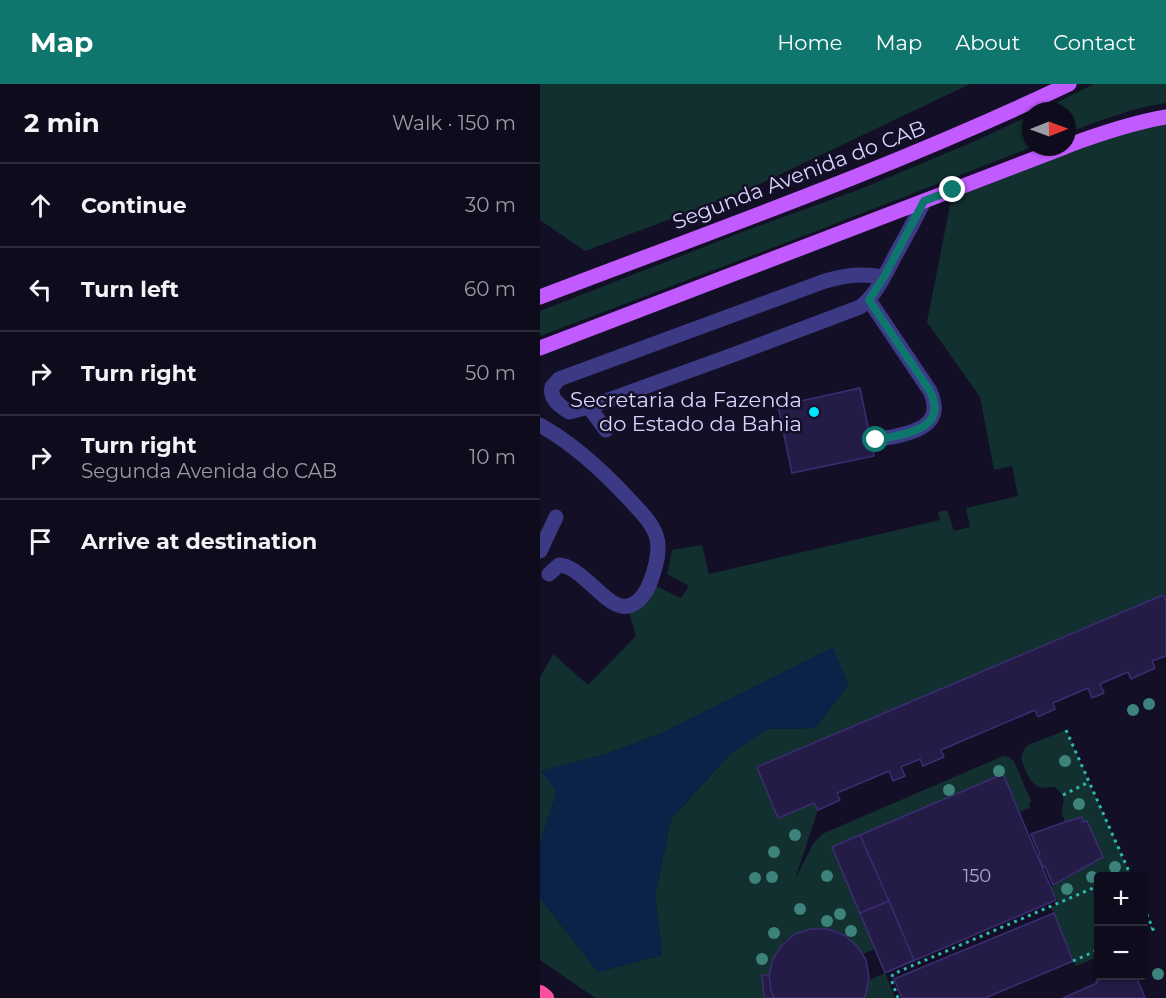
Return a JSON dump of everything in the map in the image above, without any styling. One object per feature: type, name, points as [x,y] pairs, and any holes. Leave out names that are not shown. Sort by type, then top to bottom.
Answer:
[{"type":"highway","points":[[540,994],[545,998]]},
{"type":"main road","name":"Segunda Avenida do CAB","points":[[540,297],[896,161],[1069,84]]},
{"type":"main road","points":[[1076,143],[1134,123],[1166,117]]},
{"type":"main road","points":[[540,348],[1042,156]]},
{"type":"lane","points":[[884,277],[854,274],[825,281],[559,379],[552,387],[553,396],[559,406],[569,412],[589,407],[860,307],[869,300],[884,277],[924,201]]},
{"type":"lane","points":[[869,300],[930,391],[934,410],[930,422],[922,428],[876,440]]},
{"type":"lane","points":[[589,407],[606,430]]},
{"type":"lane","points":[[540,425],[579,450],[639,509],[652,526],[657,541],[656,567],[650,583],[636,603],[620,607],[613,604],[566,565],[554,570],[540,553],[556,517]]},
{"type":"path","points":[[1066,730],[1129,872]]},
{"type":"path","points":[[1063,795],[1089,782]]},
{"type":"path","points":[[898,998],[891,979],[893,974],[1094,888]]},
{"type":"path","points":[[1148,919],[1154,932]]},
{"type":"path","points":[[1148,929],[1152,928]]},
{"type":"path","points":[[1073,961],[1094,952]]},
{"type":"green space","points":[[540,84],[970,84],[745,191],[585,251],[540,220]]},
{"type":"green space","points":[[1094,84],[1166,84],[1166,103],[1128,112],[1076,130],[1076,102],[1058,102]]},
{"type":"green space","points":[[1166,117],[1166,601],[1163,595],[757,767],[778,818],[814,803],[818,810],[795,879],[813,844],[822,834],[1003,756],[1014,761],[1031,801],[1030,808],[1019,812],[1003,774],[875,949],[863,954],[843,934],[828,929],[811,929],[795,934],[780,947],[769,975],[762,976],[765,998],[595,998],[540,960],[540,898],[598,972],[662,955],[655,895],[671,819],[728,756],[767,729],[815,728],[848,685],[833,648],[662,733],[606,754],[542,771],[557,792],[540,843],[540,678],[553,654],[588,685],[636,636],[627,606],[650,583],[681,598],[689,586],[667,574],[672,550],[702,545],[709,574],[940,520],[938,512],[947,510],[954,531],[970,527],[966,508],[1018,496],[1012,466],[994,470],[980,397],[927,322],[953,190],[1052,156],[1076,156],[1076,148]]},
{"type":"green space","points":[[1022,119],[1022,151],[540,336],[540,311],[750,229],[858,190]]},
{"type":"green space","points":[[1066,730],[1129,872],[1094,872],[1094,959],[1076,966],[1051,907],[1059,904],[1051,887],[1103,857],[1087,821],[1083,822],[1082,817],[1065,822],[1062,813],[1064,800],[1061,793],[1053,787],[1042,788],[1035,785],[1027,775],[1021,758],[1028,745]]},
{"type":"green space","points":[[885,973],[895,998],[864,998],[869,980]]},
{"type":"water","points":[[833,647],[848,685],[815,728],[767,729],[728,756],[671,819],[655,895],[662,955],[598,972],[540,898],[540,843],[557,792],[541,771],[606,754],[662,733]]},
{"type":"building","points":[[860,388],[874,456],[792,473],[778,406]]},
{"type":"building","points":[[1163,595],[1166,601],[1166,656],[1152,661],[1155,668],[1131,679],[1128,672],[1100,684],[1104,693],[1092,698],[1088,688],[1053,703],[1055,709],[1038,717],[1035,710],[941,750],[944,757],[923,766],[920,759],[901,767],[905,776],[893,781],[889,771],[837,793],[840,800],[818,810],[814,803],[778,818],[757,767]]},
{"type":"building","points":[[1003,774],[1056,900],[885,973],[832,847]]},
{"type":"building","points":[[1082,817],[1083,822],[1087,821],[1103,857],[1053,885],[1038,856],[1040,855],[1031,834]]},
{"type":"building","points":[[860,835],[889,901],[860,913],[832,847]]},
{"type":"building","points":[[889,901],[914,960],[885,973],[860,913]]},
{"type":"building","points":[[1054,913],[1073,961],[985,998],[902,998],[894,979]]},
{"type":"building","points":[[811,929],[828,929],[844,935],[857,946],[866,960],[869,977],[864,998],[774,998],[769,975],[773,959],[782,945],[795,934]]},
{"type":"building","points":[[762,975],[769,975],[774,998],[765,998]]},
{"type":"building","points":[[1138,980],[1145,998],[1063,998],[1097,983],[1096,981]]},
{"type":"place","name":"Secretaria da Fazenda do Estado da Bahia","points":[[814,412]]},
{"type":"route","points":[[876,440],[922,428],[930,422],[934,410],[930,391],[869,300],[884,277],[924,201],[953,190]]}]
